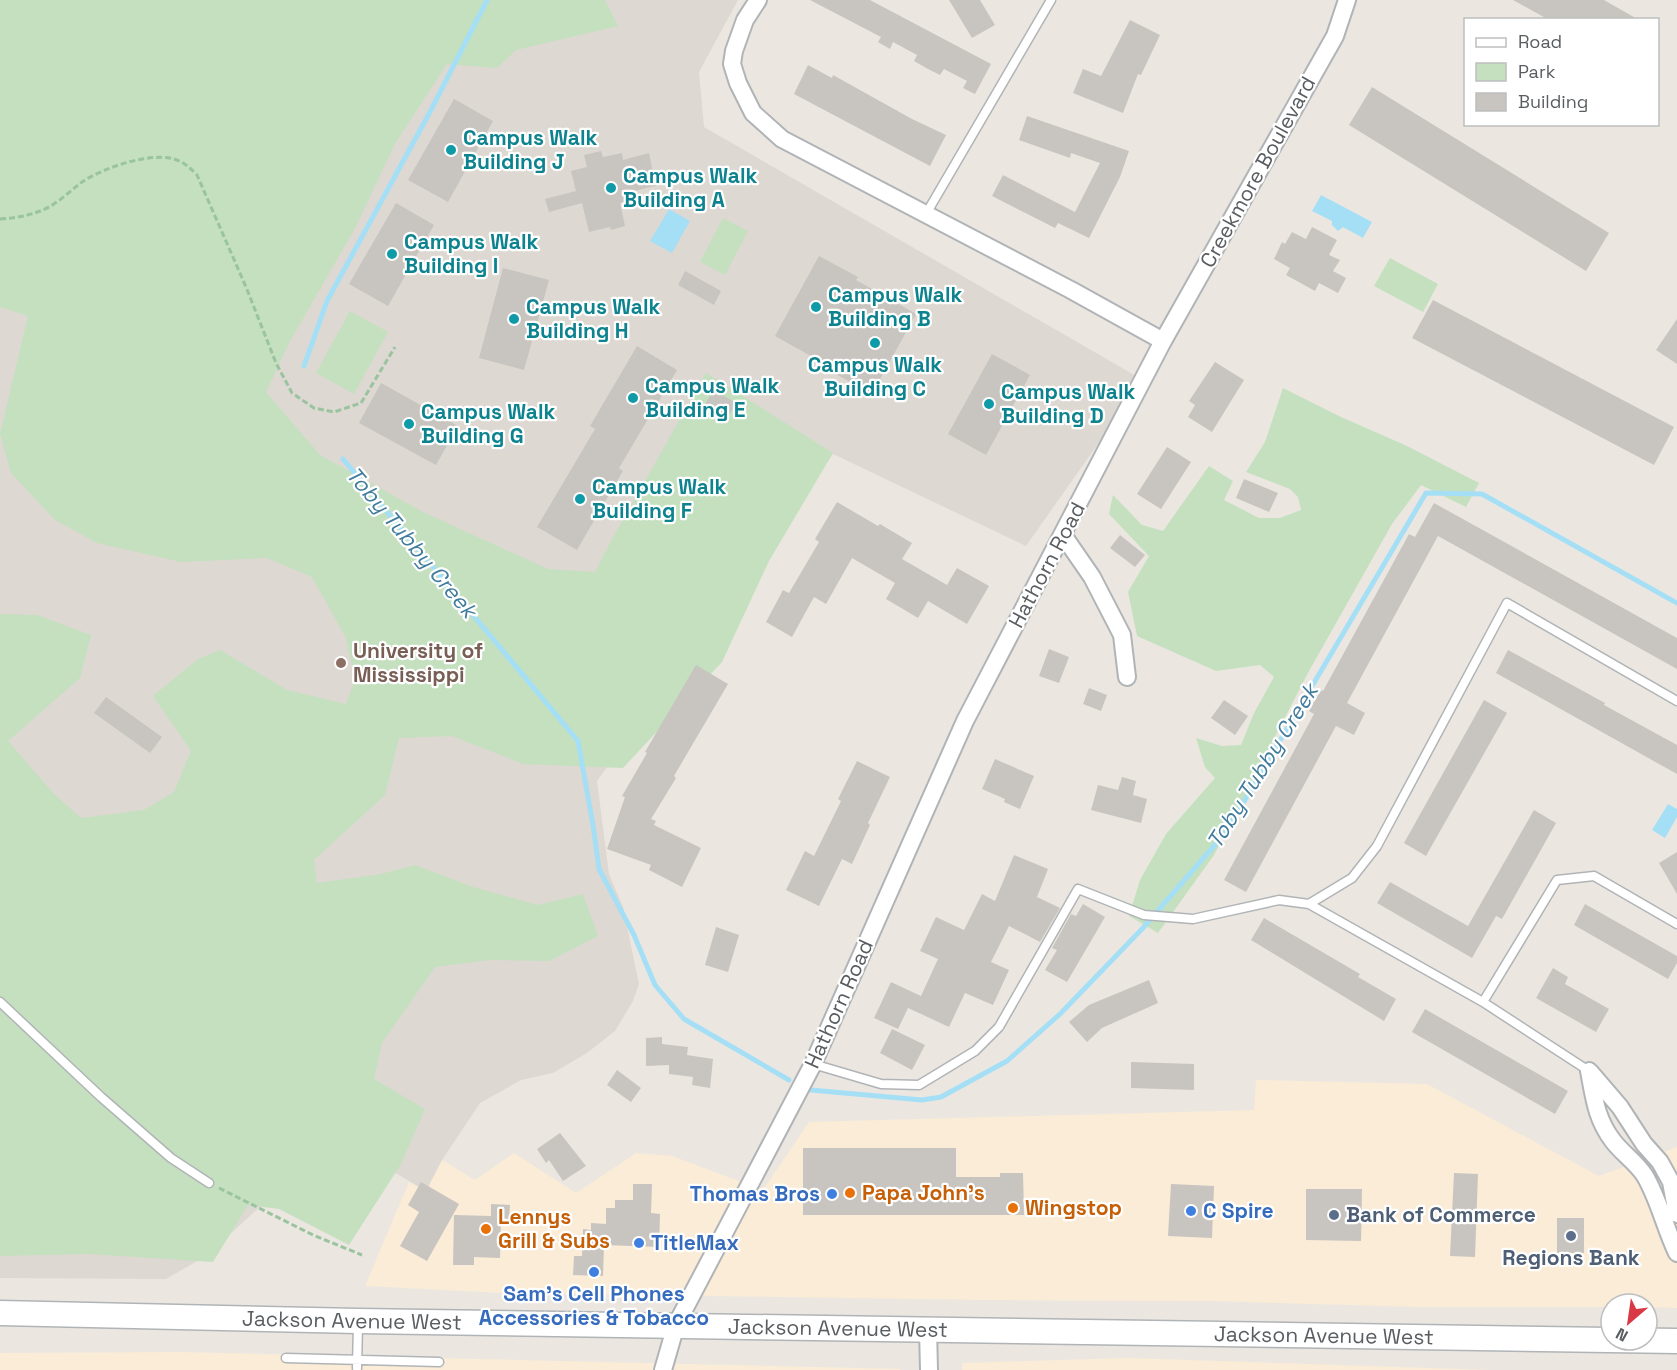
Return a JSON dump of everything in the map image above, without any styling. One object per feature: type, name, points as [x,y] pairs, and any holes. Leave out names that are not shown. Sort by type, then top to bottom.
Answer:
[{"type":"main road","name":"Jackson Avenue West","points":[[0,1313],[358,1321],[1677,1341]]},
{"type":"street","points":[[758,0],[745,20],[732,64],[738,83],[753,113],[782,139],[1061,284],[1163,341]]},
{"type":"street","name":"Creekmore Boulevard","points":[[1163,341],[1335,36],[1347,0]]},
{"type":"street","name":"Hathorn Road","points":[[663,1370],[676,1325],[813,1064],[964,721],[1163,341]]},
{"type":"street","points":[[1063,535],[1092,577],[1122,635],[1127,676]]},
{"type":"street","points":[[1589,1071],[1620,1107],[1644,1144],[1660,1162],[1671,1182],[1677,1214]]},
{"type":"street","points":[[1589,1071],[1597,1113],[1613,1141],[1643,1173],[1655,1195],[1667,1233],[1677,1253]]},
{"type":"street","points":[[928,1329],[929,1370]]},
{"type":"lane","points":[[926,214],[1051,0]]},
{"type":"lane","points":[[1309,904],[1352,878],[1377,846],[1507,603],[1677,701]]},
{"type":"lane","points":[[1483,1002],[1557,880],[1594,876],[1677,924]]},
{"type":"lane","points":[[813,1064],[881,1084],[919,1085],[975,1052],[999,1027],[1078,889],[1144,915],[1193,919],[1279,900],[1309,904],[1483,1002],[1589,1071]]},
{"type":"lane","points":[[0,1002],[93,1090],[171,1158],[209,1183]]},
{"type":"lane","points":[[357,1364],[358,1321]]},
{"type":"lane","points":[[286,1358],[311,1363],[380,1365],[439,1362]]},
{"type":"path","points":[[0,219],[27,217],[48,208],[84,181],[120,165],[151,158],[172,158],[185,163],[197,175],[276,363],[292,393],[314,408],[334,412],[361,403],[395,346]]},
{"type":"path","points":[[209,1183],[313,1234],[362,1255]]},
{"type":"shaded area","name":"University of Mississippi","points":[[0,0],[738,0],[699,72],[704,127],[1143,380],[1026,546],[833,454],[597,781],[609,874],[623,907],[639,984],[633,1001],[615,1031],[587,1053],[553,1073],[521,1080],[480,1103],[442,1160],[426,1191],[305,1120],[261,1206],[206,1256],[166,1279],[0,1278]]},
{"type":"shaded area","points":[[1256,1080],[1427,1084],[1599,1176],[1677,1147],[1677,1308],[1659,1307],[1659,1292],[1599,1292],[1599,1307],[1416,1307],[1211,1301],[502,1293],[365,1286],[409,1182],[426,1191],[442,1160],[475,1180],[514,1153],[576,1193],[636,1153],[672,1156],[763,1190],[809,1122],[1254,1110]]},
{"type":"shaded area","points":[[181,1352],[900,1370],[0,1370],[0,1353]]},
{"type":"shaded area","points":[[1128,1358],[1489,1370],[962,1370],[962,1363]]},
{"type":"green space","points":[[0,0],[605,0],[618,26],[516,50],[497,68],[447,64],[396,142],[355,228],[289,343],[266,392],[320,455],[425,513],[548,569],[595,572],[706,373],[833,453],[769,561],[722,662],[623,768],[523,764],[452,736],[399,738],[385,795],[314,860],[317,883],[381,874],[415,865],[473,887],[538,905],[583,894],[598,936],[549,961],[489,960],[435,967],[382,1043],[374,1079],[425,1109],[401,1164],[349,1245],[279,1209],[248,1205],[213,1262],[89,1254],[0,1256],[0,614],[37,615],[91,635],[80,678],[8,741],[54,794],[81,818],[144,810],[174,792],[191,751],[153,696],[198,659],[220,650],[287,690],[346,704],[355,680],[346,638],[312,577],[267,558],[181,562],[97,543],[55,520],[11,473],[0,434],[28,316],[0,307]]},
{"type":"green space","points":[[723,218],[748,231],[725,275],[700,262]]},
{"type":"green space","points":[[1390,258],[1438,284],[1423,312],[1374,286]]},
{"type":"green space","points":[[350,311],[388,332],[354,394],[316,373]]},
{"type":"green space","points":[[1283,388],[1405,445],[1479,483],[1466,507],[1421,485],[1392,524],[1309,671],[1214,855],[1158,933],[1129,916],[1140,880],[1166,834],[1215,778],[1205,767],[1196,738],[1222,746],[1241,745],[1254,713],[1274,677],[1260,665],[1216,671],[1137,636],[1128,592],[1149,556],[1109,514],[1113,495],[1142,525],[1163,531],[1209,466],[1233,481],[1224,500],[1259,518],[1280,518],[1301,510],[1298,497],[1290,489],[1246,472],[1265,442]]},
{"type":"water","points":[[1321,195],[1372,222],[1363,238],[1343,227],[1338,231],[1332,225],[1332,221],[1312,211]]},
{"type":"water","points":[[669,209],[690,221],[672,253],[650,241]]},
{"type":"water","points":[[1668,804],[1677,809],[1677,817],[1665,838],[1652,830]]},
{"type":"building","points":[[810,0],[870,0],[991,64],[975,94],[963,88],[967,81],[944,69],[940,75],[928,69],[914,61],[917,55],[893,42],[890,49],[878,42],[881,37]]},
{"type":"building","points":[[949,0],[980,0],[995,25],[972,38]]},
{"type":"building","points":[[1513,0],[1604,0],[1636,18],[1545,18]]},
{"type":"building","points":[[1130,20],[1160,35],[1141,75],[1138,74],[1123,113],[1073,93],[1083,69],[1101,76]]},
{"type":"building","points":[[808,65],[832,78],[833,75],[912,119],[946,135],[930,166],[794,94]]},
{"type":"building","points":[[1372,87],[1609,233],[1586,271],[1349,125]]},
{"type":"building","name":"Campus Walk Building J","points":[[454,99],[493,121],[448,202],[408,180]]},
{"type":"building","points":[[1027,116],[1129,151],[1120,177],[1089,238],[1058,223],[1055,228],[992,196],[1003,175],[1075,212],[1100,163],[1071,153],[1070,158],[1019,140]]},
{"type":"building","name":"Campus Walk Building A","points":[[601,151],[603,157],[622,153],[623,160],[649,153],[653,173],[658,172],[662,184],[631,192],[633,200],[620,203],[625,226],[589,232],[582,203],[549,212],[545,199],[576,191],[571,171],[587,167],[584,155]]},
{"type":"building","name":"Campus Walk Building I","points":[[396,203],[434,225],[388,306],[349,284]]},
{"type":"building","points":[[1312,227],[1337,240],[1329,255],[1340,260],[1333,271],[1346,278],[1338,293],[1319,283],[1315,291],[1286,275],[1290,268],[1274,259],[1282,242],[1285,244],[1292,232],[1306,239]]},
{"type":"building","points":[[819,256],[858,277],[856,280],[916,314],[872,394],[834,373],[836,370],[775,336]]},
{"type":"building","name":"Campus Walk Building H","points":[[503,268],[549,280],[524,370],[479,358]]},
{"type":"building","points":[[685,271],[721,291],[714,305],[678,285]]},
{"type":"building","points":[[1433,300],[1674,427],[1654,465],[1412,338]]},
{"type":"building","points":[[1677,319],[1677,364],[1656,350]]},
{"type":"building","points":[[637,346],[677,370],[619,468],[623,471],[577,550],[537,527],[595,429],[590,426]]},
{"type":"building","name":"Campus Walk Building D","points":[[992,354],[1030,375],[986,455],[948,434]]},
{"type":"building","points":[[1215,362],[1244,380],[1212,432],[1188,417],[1195,405],[1189,401]]},
{"type":"building","name":"Campus Walk Building G","points":[[381,383],[458,426],[436,465],[359,423]]},
{"type":"building","points":[[714,390],[736,403],[726,420],[703,407]]},
{"type":"building","points":[[1167,447],[1191,462],[1161,509],[1137,494]]},
{"type":"building","points":[[1244,479],[1278,493],[1269,512],[1236,498]]},
{"type":"building","points":[[837,502],[912,543],[902,559],[947,585],[957,568],[989,586],[967,624],[928,601],[918,618],[886,599],[895,583],[852,558],[826,604],[814,597],[792,637],[766,622],[783,590],[789,593],[819,542],[815,539]]},
{"type":"building","points":[[1434,503],[1677,638],[1677,669],[1438,536],[1347,703],[1365,713],[1354,735],[1336,726],[1246,892],[1224,880],[1314,714],[1309,711],[1321,690],[1323,691],[1409,534],[1415,537]]},
{"type":"building","points":[[1120,535],[1145,555],[1135,567],[1110,548]]},
{"type":"building","points":[[1049,649],[1069,657],[1059,683],[1039,676]]},
{"type":"building","points":[[1508,650],[1677,745],[1677,774],[1496,673]]},
{"type":"building","points":[[696,665],[728,684],[651,819],[656,821],[654,825],[701,848],[682,887],[649,870],[651,865],[607,849],[625,797],[622,796]]},
{"type":"building","points":[[1089,688],[1107,695],[1101,711],[1083,704]]},
{"type":"building","points":[[106,697],[162,737],[150,753],[94,713]]},
{"type":"building","points":[[1224,700],[1248,716],[1235,735],[1211,718]]},
{"type":"building","points":[[1484,700],[1507,713],[1426,856],[1404,843]]},
{"type":"building","points":[[995,759],[1034,776],[1020,809],[1004,802],[1005,799],[982,789]]},
{"type":"building","points":[[857,761],[890,777],[852,864],[842,859],[819,906],[786,890],[805,851],[814,856],[841,801],[838,799]]},
{"type":"building","points":[[1122,777],[1136,781],[1133,795],[1147,799],[1141,823],[1091,810],[1098,785],[1118,790]]},
{"type":"building","points":[[1534,810],[1556,823],[1502,919],[1496,916],[1472,958],[1377,903],[1390,882],[1468,926]]},
{"type":"building","points":[[1677,852],[1677,894],[1659,863]]},
{"type":"building","points":[[1014,855],[1048,869],[1037,897],[1060,908],[1040,942],[1009,926],[991,962],[1009,970],[993,1005],[965,993],[949,1027],[908,1008],[898,1029],[874,1018],[891,982],[921,996],[938,959],[920,951],[936,917],[964,930],[982,894],[995,901]]},
{"type":"building","points":[[1083,904],[1105,917],[1067,982],[1045,970],[1057,950],[1052,948],[1071,914],[1076,916]]},
{"type":"building","points":[[1585,904],[1677,956],[1677,963],[1668,979],[1574,925]]},
{"type":"building","points":[[1264,918],[1360,974],[1358,977],[1396,999],[1384,1021],[1251,940]]},
{"type":"building","points":[[716,927],[739,935],[728,972],[705,965]]},
{"type":"building","points":[[1553,968],[1568,977],[1565,984],[1609,1009],[1596,1032],[1536,998]]},
{"type":"building","points":[[1149,980],[1158,1003],[1102,1028],[1087,1042],[1069,1022],[1089,1005]]},
{"type":"building","points":[[1425,1009],[1568,1091],[1555,1114],[1412,1032]]},
{"type":"building","points":[[892,1029],[925,1045],[912,1070],[880,1053]]},
{"type":"building","points":[[662,1037],[662,1044],[688,1047],[687,1055],[713,1059],[710,1088],[692,1085],[693,1077],[669,1074],[669,1065],[646,1066],[646,1038]]},
{"type":"building","points":[[1131,1062],[1194,1064],[1194,1090],[1131,1088]]},
{"type":"building","points":[[617,1070],[641,1088],[631,1102],[607,1085]]},
{"type":"building","points":[[560,1133],[586,1166],[563,1181],[549,1160],[546,1163],[537,1149]]},
{"type":"building","points":[[803,1148],[956,1148],[956,1177],[1000,1177],[1000,1173],[1023,1173],[1024,1215],[803,1215]]},
{"type":"building","points":[[1454,1173],[1478,1174],[1475,1257],[1450,1256]]},
{"type":"building","points":[[421,1182],[459,1204],[427,1261],[400,1246],[419,1212],[408,1205]]},
{"type":"building","points":[[633,1184],[652,1184],[651,1213],[660,1214],[659,1247],[604,1245],[603,1276],[573,1275],[574,1256],[582,1256],[583,1229],[591,1230],[591,1223],[606,1224],[606,1208],[615,1208],[615,1200],[633,1200]]},
{"type":"building","name":"C Spire","points":[[1171,1184],[1214,1186],[1212,1238],[1168,1236]]},
{"type":"building","name":"Bank of Commerce","points":[[1306,1189],[1362,1189],[1361,1241],[1306,1240]]},
{"type":"building","name":"Lennys Grill & Subs","points":[[491,1204],[510,1205],[509,1219],[501,1218],[500,1258],[474,1257],[474,1265],[453,1265],[454,1215],[491,1216]]},
{"type":"building","name":"Regions Bank","points":[[1557,1218],[1584,1218],[1584,1253],[1557,1253]]},
{"type":"waterway","name":"Toby Tubby Creek","points":[[304,366],[327,301],[431,110],[487,0]]},
{"type":"waterway","name":"Toby Tubby Creek","points":[[343,459],[578,741],[599,869],[634,935],[655,985],[684,1019],[789,1080]]},
{"type":"waterway","name":"Toby Tubby Creek","points":[[811,1090],[922,1100],[941,1097],[1007,1061],[1060,1014],[1142,929],[1226,832],[1426,493],[1482,494],[1677,603]]},
{"type":"place","name":"Campus Walk Building J","points":[[451,150]]},
{"type":"place","name":"Campus Walk Building A","points":[[611,188]]},
{"type":"place","name":"Campus Walk Building I","points":[[392,254]]},
{"type":"place","name":"Campus Walk Building B","points":[[816,307]]},
{"type":"place","name":"Campus Walk Building H","points":[[514,319]]},
{"type":"place","name":"Campus Walk Building C","points":[[875,343]]},
{"type":"place","name":"Campus Walk Building E","points":[[633,398]]},
{"type":"place","name":"Campus Walk Building D","points":[[989,404]]},
{"type":"place","name":"Campus Walk Building G","points":[[409,424]]},
{"type":"place","name":"Campus Walk Building F","points":[[580,499]]},
{"type":"place","name":"University of Mississippi","points":[[341,663]]},
{"type":"place","name":"Papa John's","points":[[850,1193]]},
{"type":"place","name":"Thomas Bros","points":[[832,1194]]},
{"type":"place","name":"Wingstop","points":[[1013,1208]]},
{"type":"place","name":"C Spire","points":[[1191,1211]]},
{"type":"place","name":"Bank of Commerce","points":[[1334,1215]]},
{"type":"place","name":"Lennys Grill & Subs","points":[[486,1229]]},
{"type":"place","name":"Regions Bank","points":[[1571,1236]]},
{"type":"place","name":"TitleMax","points":[[639,1243]]},
{"type":"place","name":"Sam's Cell Phones Accessories & Tobacco","points":[[594,1272]]}]
